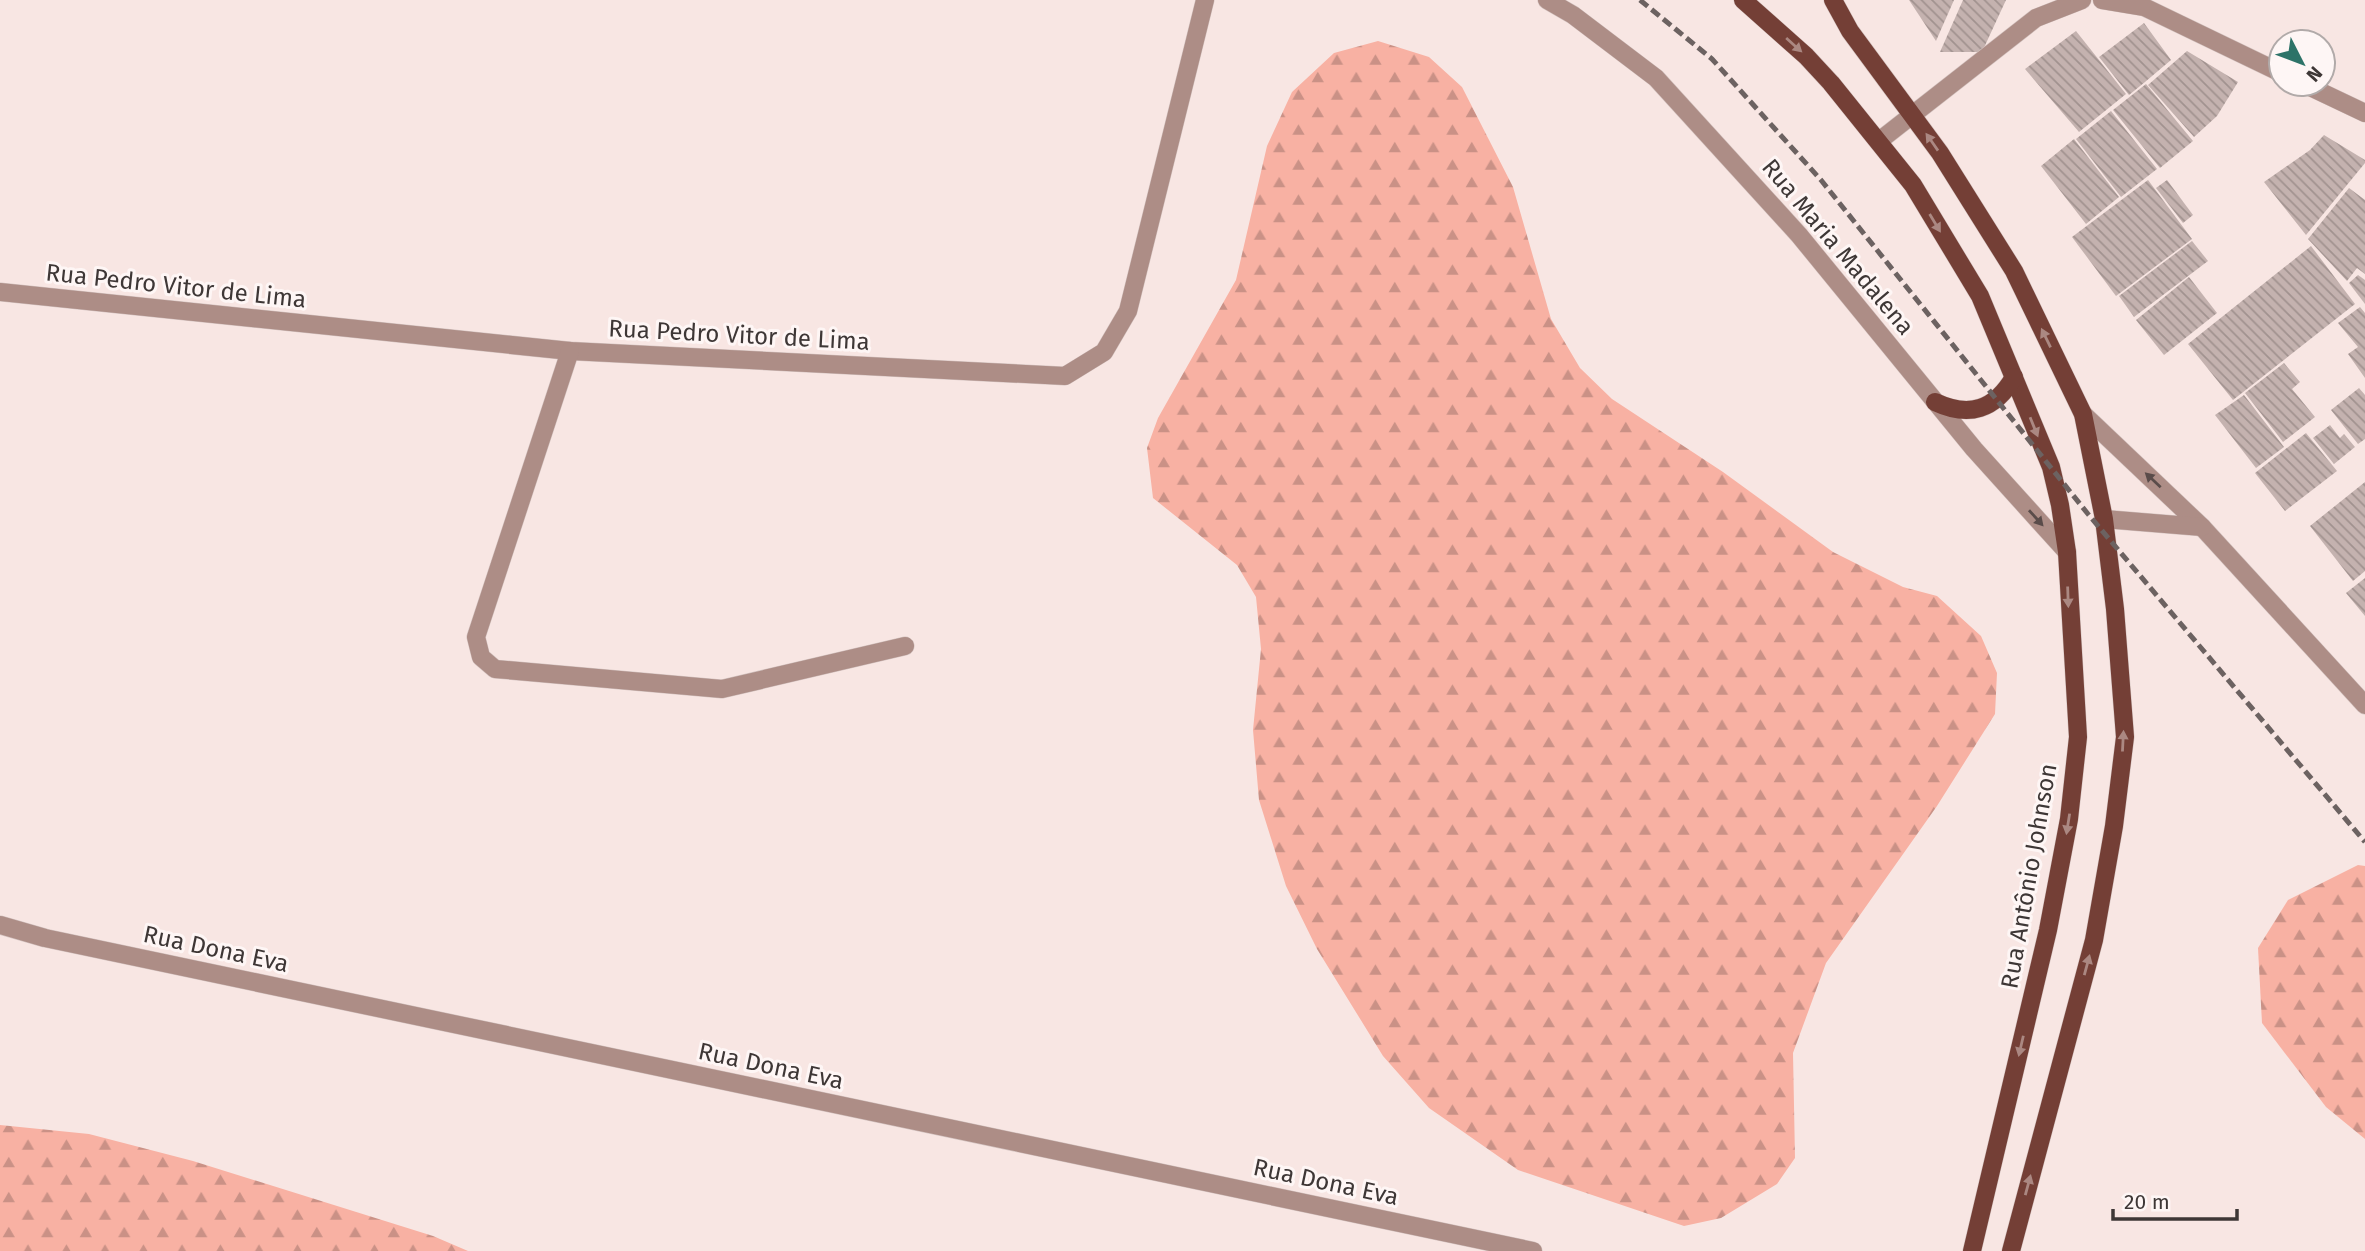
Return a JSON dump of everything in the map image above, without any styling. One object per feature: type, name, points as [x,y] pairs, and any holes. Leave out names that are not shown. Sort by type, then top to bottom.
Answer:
[{"type":"main road","name":"Rua Antônio Johnson","points":[[1743,0],[1806,56],[1879,141],[1913,186],[1980,296],[2054,477],[2060,505],[2067,552],[2078,737],[2069,819],[2048,930],[1972,1251]]},
{"type":"main road","points":[[1833,0],[1850,31],[1940,153],[2014,271],[2083,414],[2104,519],[2115,609],[2125,737],[2115,826],[2094,940],[2011,1251]]},
{"type":"main road","points":[[1935,402],[1949,409],[1965,411],[1981,408],[2006,391],[2014,377]]},
{"type":"street","name":"Rua Pedro Vitor de Lima","points":[[0,292],[570,351],[1065,376],[1104,352],[1128,311],[1205,0]]},
{"type":"street","name":"Rua Maria Madalena","points":[[1547,0],[1573,15],[1656,78],[1799,235],[1974,449],[2067,552]]},
{"type":"street","points":[[1879,141],[2036,18],[2082,0]]},
{"type":"street","points":[[2102,0],[2144,8],[2267,66]]},
{"type":"street","points":[[2333,98],[2365,113]]},
{"type":"street","points":[[570,351],[476,637],[481,657],[495,669],[722,689],[905,646]]},
{"type":"street","points":[[2083,414],[2202,527],[2365,705]]},
{"type":"street","points":[[2104,519],[2202,527]]},
{"type":"street","name":"Rua Dona Eva","points":[[0,925],[59,941],[1533,1251]]},
{"type":"green space","points":[[1378,41],[1429,57],[1462,87],[1513,187],[1551,319],[1580,368],[1612,399],[1723,472],[1833,552],[1903,587],[1937,596],[1981,636],[1997,673],[1995,714],[1937,806],[1826,963],[1793,1053],[1795,1158],[1777,1184],[1721,1218],[1684,1226],[1518,1170],[1429,1108],[1383,1056],[1317,949],[1286,886],[1259,800],[1253,730],[1261,649],[1256,597],[1237,565],[1153,498],[1147,448],[1158,418],[1236,280],[1267,146],[1292,92],[1334,53]]},
{"type":"green space","points":[[2358,865],[2365,866],[2365,1139],[2326,1107],[2262,1023],[2258,948],[2288,900]]},
{"type":"green space","points":[[0,1125],[89,1134],[193,1161],[433,1236],[468,1251],[0,1251]]},
{"type":"building","points":[[1909,0],[1954,0],[1936,41]]},
{"type":"building","points":[[1963,0],[2006,0],[1982,52],[1940,52]]},
{"type":"building","points":[[2144,23],[2171,60],[2129,95],[2099,57]]},
{"type":"building","points":[[2076,31],[2126,94],[2079,132],[2025,69]]},
{"type":"building","points":[[2187,51],[2238,82],[2217,116],[2194,137],[2148,85]]},
{"type":"building","points":[[2146,84],[2193,141],[2160,168],[2113,110]]},
{"type":"building","points":[[2111,111],[2157,169],[2121,197],[2076,139]]},
{"type":"building","points":[[2324,135],[2365,160],[2365,163],[2306,235],[2264,182],[2310,150]]},
{"type":"building","points":[[2074,139],[2119,197],[2086,224],[2041,166]]},
{"type":"building","points":[[2148,180],[2192,239],[2116,296],[2072,237]]},
{"type":"building","points":[[2167,180],[2193,215],[2183,223],[2156,188]]},
{"type":"building","points":[[2349,188],[2365,200],[2365,274],[2357,268],[2347,281],[2308,239]]},
{"type":"building","points":[[2192,241],[2208,261],[2134,317],[2119,296]]},
{"type":"building","points":[[2311,246],[2355,304],[2233,400],[2188,344]]},
{"type":"building","points":[[2358,275],[2365,280],[2365,304],[2349,283]]},
{"type":"building","points":[[2189,277],[2217,313],[2164,355],[2136,320]]},
{"type":"building","points":[[2360,307],[2365,313],[2365,378],[2348,354],[2358,347],[2338,323]]},
{"type":"building","points":[[2284,363],[2300,382],[2292,389],[2315,417],[2283,442],[2245,393]]},
{"type":"building","points":[[2359,388],[2365,395],[2365,439],[2358,444],[2331,410]]},
{"type":"building","points":[[2244,395],[2284,447],[2256,468],[2215,415]]},
{"type":"building","points":[[2330,425],[2340,438],[2344,434],[2355,447],[2334,464],[2313,438]]},
{"type":"building","points":[[2306,433],[2337,471],[2285,511],[2255,473]]},
{"type":"building","points":[[2365,482],[2365,571],[2353,581],[2310,526]]},
{"type":"building","points":[[2365,578],[2365,616],[2346,593]]},
{"type":"railway","points":[[1640,0],[1712,59],[1821,180],[2088,514],[2365,842]]}]
